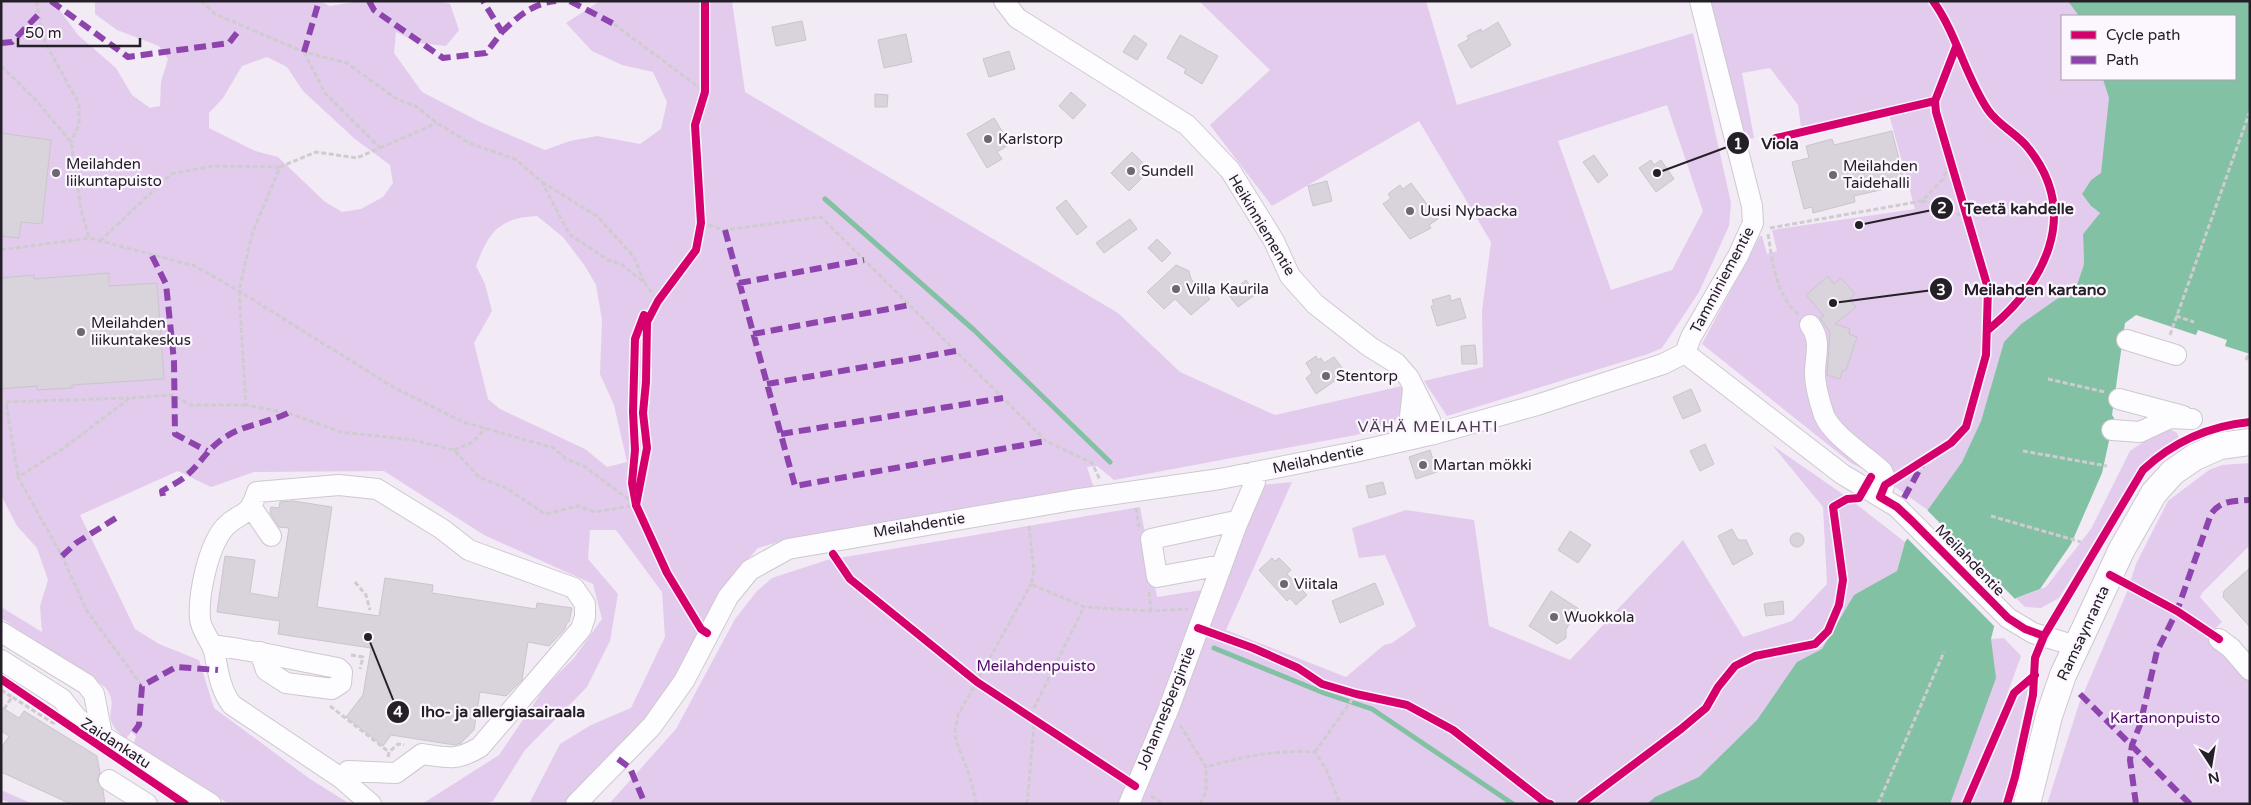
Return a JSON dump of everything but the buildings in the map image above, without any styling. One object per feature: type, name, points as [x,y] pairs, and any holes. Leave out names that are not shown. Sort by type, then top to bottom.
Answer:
[{"type":"main road","name":"Ramsaynranta","points":[[2027,804],[2049,716],[2063,675],[2122,550],[2162,482],[2183,464],[2207,451],[2234,443],[2250,442]]},
{"type":"street","name":"Heikinniementie","points":[[1004,1],[1017,18],[1187,125],[1230,170],[1274,241],[1290,276],[1315,304],[1370,347],[1396,363],[1409,378],[1430,420],[1434,434]]},
{"type":"street","name":"Tamminiementie","points":[[1685,354],[1691,337],[1738,256],[1753,223],[1752,206],[1700,1]]},
{"type":"street","points":[[1810,325],[1816,333],[1818,344],[1815,375],[1824,416],[1831,427],[1882,471],[1885,477],[1880,496]]},
{"type":"street","points":[[2127,340],[2176,355]]},
{"type":"street","name":"Meilahdentie","points":[[576,804],[652,726],[684,681],[728,597],[744,577],[756,566],[788,548],[1254,472],[1413,439],[1537,405],[1663,364],[1685,354],[1842,474],[1897,507],[2008,618],[2033,633],[2076,646]]},
{"type":"street","points":[[1413,389],[1410,426],[1413,439]]},
{"type":"street","points":[[2112,430],[2140,432],[2170,418],[2192,419],[2117,397]]},
{"type":"street","name":"Johannesbergintie","points":[[1128,804],[1169,708],[1220,568],[1255,482],[1254,472]]},
{"type":"street","points":[[341,778],[348,771],[396,773],[422,754],[452,759],[466,755],[480,747],[581,629],[585,617],[585,604],[574,588],[469,550],[442,529],[376,489],[338,485],[257,492],[252,508],[225,528],[213,549],[203,582],[200,621],[212,648],[224,695],[232,705],[341,778],[371,804]]},
{"type":"street","points":[[252,508],[270,536]]},
{"type":"street","points":[[1220,568],[1211,567],[1157,577],[1150,539],[1231,522],[1237,524]]},
{"type":"street","points":[[1,632],[86,684],[94,694],[102,736]]},
{"type":"street","points":[[2219,639],[2231,648],[2250,670]]},
{"type":"street","points":[[212,648],[218,646],[260,652]]},
{"type":"street","name":"Zaidankatu","points":[[1,660],[62,699],[77,718],[102,736],[211,804]]},
{"type":"street","points":[[109,780],[147,804]]},
{"type":"path","points":[[36,1],[45,42],[79,104],[79,124],[72,142],[81,209],[88,238]]},
{"type":"path","points":[[201,1],[215,14],[304,52],[346,62],[394,98],[417,107],[437,123],[469,143],[515,160],[542,182],[597,216],[634,257],[655,305],[664,294]]},
{"type":"path","points":[[614,24],[704,96]]},
{"type":"path","points":[[304,52],[325,93],[380,148]]},
{"type":"path","points":[[1,66],[33,97],[72,142]]},
{"type":"path","points":[[704,96],[705,83]]},
{"type":"path","points":[[2170,335],[2250,111]]},
{"type":"path","points":[[100,242],[171,174],[213,166],[280,167],[316,152],[358,158],[437,123]]},
{"type":"path","points":[[1946,154],[1952,173]]},
{"type":"path","points":[[1922,201],[1943,178],[1949,163]]},
{"type":"path","points":[[246,405],[239,291],[252,234],[280,167]]},
{"type":"path","points":[[542,182],[569,234],[608,260],[622,264],[645,283]]},
{"type":"path","points":[[1810,325],[1782,296],[1776,281],[1767,229],[1922,201],[1944,205],[1969,224]]},
{"type":"path","points":[[1964,211],[1969,224]]},
{"type":"path","points":[[699,232],[701,223],[700,213]]},
{"type":"path","points":[[701,223],[725,230],[821,217],[1046,440],[1092,462],[1102,485]]},
{"type":"path","points":[[1,250],[88,238],[195,266],[239,291],[393,387],[463,422],[554,448],[566,458],[584,466],[636,505]]},
{"type":"path","points":[[2176,316],[2194,322]]},
{"type":"path","points":[[2246,360],[2250,352]]},
{"type":"path","points":[[2048,380],[2117,397]]},
{"type":"path","points":[[142,686],[87,611],[62,556],[18,476],[6,402],[173,395],[190,405],[246,405],[288,413],[341,432],[413,440],[454,450],[479,477],[508,489],[545,514],[578,506],[595,512],[636,505]]},
{"type":"path","points":[[18,476],[61,450],[130,398]]},
{"type":"path","points":[[454,450],[473,442],[485,428]]},
{"type":"path","points":[[2023,450],[2107,466]]},
{"type":"path","points":[[635,494],[636,505],[640,514]]},
{"type":"path","points":[[1991,516],[2081,542]]},
{"type":"path","points":[[977,804],[968,771],[956,741],[955,730],[958,715],[1031,584],[1034,571],[1029,523]]},
{"type":"path","points":[[355,582],[366,595],[370,610]]},
{"type":"path","points":[[1031,584],[1084,608],[1152,611],[1206,607]]},
{"type":"path","points":[[1030,716],[1084,608]]},
{"type":"path","points":[[1878,804],[1944,652]]},
{"type":"path","points":[[969,676],[985,687]]},
{"type":"path","points":[[1,690],[53,722],[64,723]]},
{"type":"path","points":[[1315,752],[1355,695]]},
{"type":"path","points":[[4,708],[12,697]]},
{"type":"path","points":[[322,700],[389,752]]},
{"type":"path","points":[[47,708],[72,728]]},
{"type":"path","points":[[1169,708],[1206,767],[1206,792],[1200,804]]},
{"type":"path","points":[[1023,711],[1046,727]]},
{"type":"path","points":[[1027,804],[1034,724],[1030,716]]},
{"type":"path","points":[[1206,767],[1267,753],[1294,750],[1315,752]]},
{"type":"path","points":[[1315,752],[1327,771],[1340,804]]},
{"type":"green space","points":[[1,1],[53,1],[78,35],[116,68],[132,95],[150,108],[160,106],[161,82],[168,59],[159,46],[117,30],[95,14],[95,1],[319,1],[330,6],[361,1],[438,1],[450,4],[459,30],[446,46],[419,43],[396,32],[394,53],[422,92],[482,123],[545,150],[570,141],[597,136],[640,144],[661,129],[667,102],[653,72],[622,65],[592,51],[566,23],[600,1],[732,1],[745,92],[1118,313],[1180,372],[1275,415],[1402,386],[1405,405],[1393,424],[1356,435],[1114,480],[1097,466],[1087,467],[1094,488],[793,538],[758,548],[723,587],[675,675],[643,722],[565,804],[529,804],[560,744],[591,725],[631,708],[665,637],[662,592],[616,530],[590,530],[588,559],[618,594],[610,641],[587,687],[525,750],[493,801],[485,804],[422,804],[499,755],[546,686],[574,658],[602,619],[593,584],[484,535],[384,471],[254,472],[211,487],[178,471],[80,515],[135,629],[159,644],[199,660],[214,708],[310,779],[350,804],[229,804],[134,743],[136,736],[131,732],[126,739],[112,724],[110,718],[112,701],[105,687],[1,618],[1,607],[42,632],[40,606],[48,580],[37,548],[17,526],[1,495]],"holes":[[[267,57],[287,67],[303,91],[355,139],[390,165],[393,183],[383,197],[361,209],[342,212],[324,201],[278,157],[255,151],[209,128],[209,113],[223,98],[242,66]],[[537,216],[563,237],[585,266],[596,285],[602,320],[600,374],[614,405],[627,462],[607,467],[585,449],[500,409],[488,399],[474,343],[492,311],[485,284],[476,266],[486,244],[497,229],[513,220]]]},
{"type":"green space","points":[[1199,1],[1426,1],[1457,105],[1693,33],[1731,203],[1729,226],[1699,292],[1662,348],[1447,416],[1424,381],[1483,367],[1482,311],[1491,242],[1419,121],[1272,206],[1210,125],[1270,70]],"holes":[[[1667,105],[1703,211],[1672,270],[1611,290],[1558,141]]]},
{"type":"green space","points":[[1711,1],[2100,1],[2113,15],[2061,15],[2061,80],[2116,80],[2101,174],[2091,180],[2082,194],[2091,206],[2100,213],[2083,234],[2084,264],[2075,291],[2061,296],[2021,324],[2004,342],[1981,421],[1962,462],[1929,511],[1887,481],[1851,463],[1702,344],[1760,236],[1762,236],[1767,254],[1777,251],[1772,230],[1915,209],[1887,107],[1801,127],[1798,105],[1770,68],[1742,73],[1754,138],[1745,140]]},
{"type":"green space","points":[[2166,427],[2177,433],[2179,439],[2154,454],[2139,469],[2059,598],[2041,608],[2025,607],[2016,598],[2046,587],[2091,529],[2130,451]]},
{"type":"green space","name":"Meilahdenpuisto","points":[[1772,445],[1847,497],[1905,542],[1897,571],[1779,804],[609,804],[676,729],[735,619],[757,591],[772,578],[827,560],[1140,507],[1157,597],[1202,590],[1218,599],[1262,485],[1292,482],[1226,630],[1346,677],[1384,645],[1392,643],[1416,626],[1385,555],[1359,558],[1352,528],[1406,510],[1474,520],[1489,626],[1570,660],[1683,540],[1743,637],[1792,621],[1827,584],[1823,507]]},
{"type":"green space","name":"Kartanonpuisto","points":[[2250,463],[2250,545],[2200,597],[2222,622],[2206,637],[2226,652],[2250,680],[2250,804],[2047,804],[2079,704],[2127,592],[2136,564],[2168,501],[2209,470],[2222,465]]},
{"type":"green space","points":[[2004,638],[2021,656],[2004,703],[1961,804],[1925,804],[1991,639]]},
{"type":"green space","points":[[2028,689],[2010,775],[2001,804],[1969,804],[2018,697],[2023,690]]},
{"type":"green space","points":[[1,790],[33,804],[12,804],[1,799]]},
{"type":"shaded area","points":[[2068,1],[2250,1],[2250,354],[2225,346],[2227,340],[2198,330],[2196,335],[2136,315],[2125,323],[2112,415],[2114,418],[2102,473],[2071,544],[2040,589],[2016,598],[1994,627],[1991,639],[1996,678],[1950,804],[1647,804],[1655,797],[1699,777],[1757,720],[1797,662],[1822,649],[1854,595],[1897,571],[1905,542],[1962,462],[1981,421],[2004,342],[2021,324],[2061,296],[2075,291],[2084,264],[2083,234],[2100,213],[2091,206],[2082,194],[2091,180],[2101,173],[2109,98],[2103,80],[2236,80],[2236,15],[2078,15]]},
{"type":"pier","points":[[1927,510],[2017,601],[1996,628],[1906,537]]},
{"type":"waterway","points":[[825,199],[974,330],[1110,462]]},
{"type":"waterway","points":[[1214,648],[1324,693],[1372,709],[1513,804]]},
{"type":"marked path","points":[[51,1],[128,57],[229,43],[240,29]]},
{"type":"marked path","points":[[304,52],[319,1]]},
{"type":"marked path","points":[[369,1],[374,10],[443,58],[486,53],[502,32],[483,1]]},
{"type":"marked path","points":[[502,32],[520,16],[533,8],[556,1]]},
{"type":"marked path","points":[[570,1],[614,24]]},
{"type":"marked path","points":[[1,43],[12,42],[39,14]]},
{"type":"marked path","points":[[725,230],[795,486],[1046,441]]},
{"type":"marked path","points":[[152,256],[166,284],[174,361],[175,434],[207,451]]},
{"type":"marked path","points":[[739,283],[864,260]]},
{"type":"marked path","points":[[753,334],[910,305]]},
{"type":"marked path","points":[[767,384],[956,351]]},
{"type":"marked path","points":[[781,434],[1003,398]]},
{"type":"marked path","points":[[163,496],[162,491],[186,476],[220,440],[234,432],[288,413]]},
{"type":"marked path","points":[[1904,498],[1922,465]]},
{"type":"marked path","points":[[2136,804],[2130,760],[2132,745],[2140,725],[2157,651],[2177,611],[2211,514],[2215,509],[2224,504],[2233,501],[2250,500]]},
{"type":"marked path","points":[[62,556],[76,543],[116,518]]},
{"type":"marked path","points":[[134,732],[139,725],[142,686],[176,667],[218,670]]},
{"type":"marked path","points":[[2080,694],[2190,804]]},
{"type":"marked path","points":[[618,759],[630,768],[645,804]]},
{"type":"cycle path","points":[[636,505],[647,448],[643,413],[646,382],[647,322],[658,301],[696,250],[701,223],[695,125],[705,92],[705,1]]},
{"type":"cycle path","points":[[1933,1],[1948,27],[1980,97],[1992,116],[2029,149],[2044,174],[2052,199],[2054,223],[2049,247],[2039,270],[2025,292],[2008,312],[1988,330]]},
{"type":"cycle path","points":[[1956,47],[1935,101],[1936,112],[1988,288],[1986,355],[1966,427],[1951,443],[1885,485],[1880,497],[1897,507],[1912,521],[2008,618],[2025,629],[2044,636]]},
{"type":"cycle path","points":[[1776,138],[1935,101]]},
{"type":"cycle path","points":[[644,315],[635,339],[633,412],[635,450],[632,483],[636,505],[667,573],[701,629],[707,633]]},
{"type":"cycle path","points":[[2007,804],[2015,777],[2033,695],[2035,658],[2044,636],[2143,470],[2167,451],[2192,437],[2220,427],[2250,422]]},
{"type":"cycle path","points":[[1581,804],[1706,708],[1718,687],[1735,666],[1755,656],[1815,644],[1828,631],[1839,605],[1843,580],[1833,507],[1847,499],[1859,498],[1871,477]]},
{"type":"cycle path","points":[[833,554],[850,579],[977,682],[1135,786]]},
{"type":"cycle path","points":[[2110,575],[2177,611],[2219,639]]},
{"type":"cycle path","points":[[1198,628],[1253,648],[1298,668],[1322,684],[1356,694],[1407,705],[1453,730],[1546,803],[1550,804]]},
{"type":"cycle path","points":[[1966,804],[2014,693],[2035,675]]},
{"type":"cycle path","points":[[1,679],[185,804]]},
{"type":"place","name":"Karlstorp","points":[[988,139]]},
{"type":"place","name":"Sundell","points":[[1131,171]]},
{"type":"place","name":"Meilahden liikuntapuisto","points":[[56,173]]},
{"type":"place","name":"Viola","points":[[1657,173]]},
{"type":"place","name":"Meilahden Taidehalli","points":[[1833,175]]},
{"type":"place","name":"Uusi Nybacka","points":[[1410,211]]},
{"type":"place","name":"Teetä kahdelle","points":[[1859,225]]},
{"type":"place","name":"Villa Kaurila","points":[[1176,289]]},
{"type":"place","name":"Meilahden kartano","points":[[1833,303]]},
{"type":"place","name":"Meilahden liikuntakeskus","points":[[81,332]]},
{"type":"place","name":"Stentorp","points":[[1326,376]]},
{"type":"place","name":"Martan mökki","points":[[1423,465]]},
{"type":"place","name":"Viitala","points":[[1284,584]]},
{"type":"place","name":"Wuokkola","points":[[1554,617]]},
{"type":"place","name":"Iho- ja allergiasairaala","points":[[368,637]]},
{"type":"district","name":"VÄHÄ MEILAHTI","points":[[1428,426]]}]
